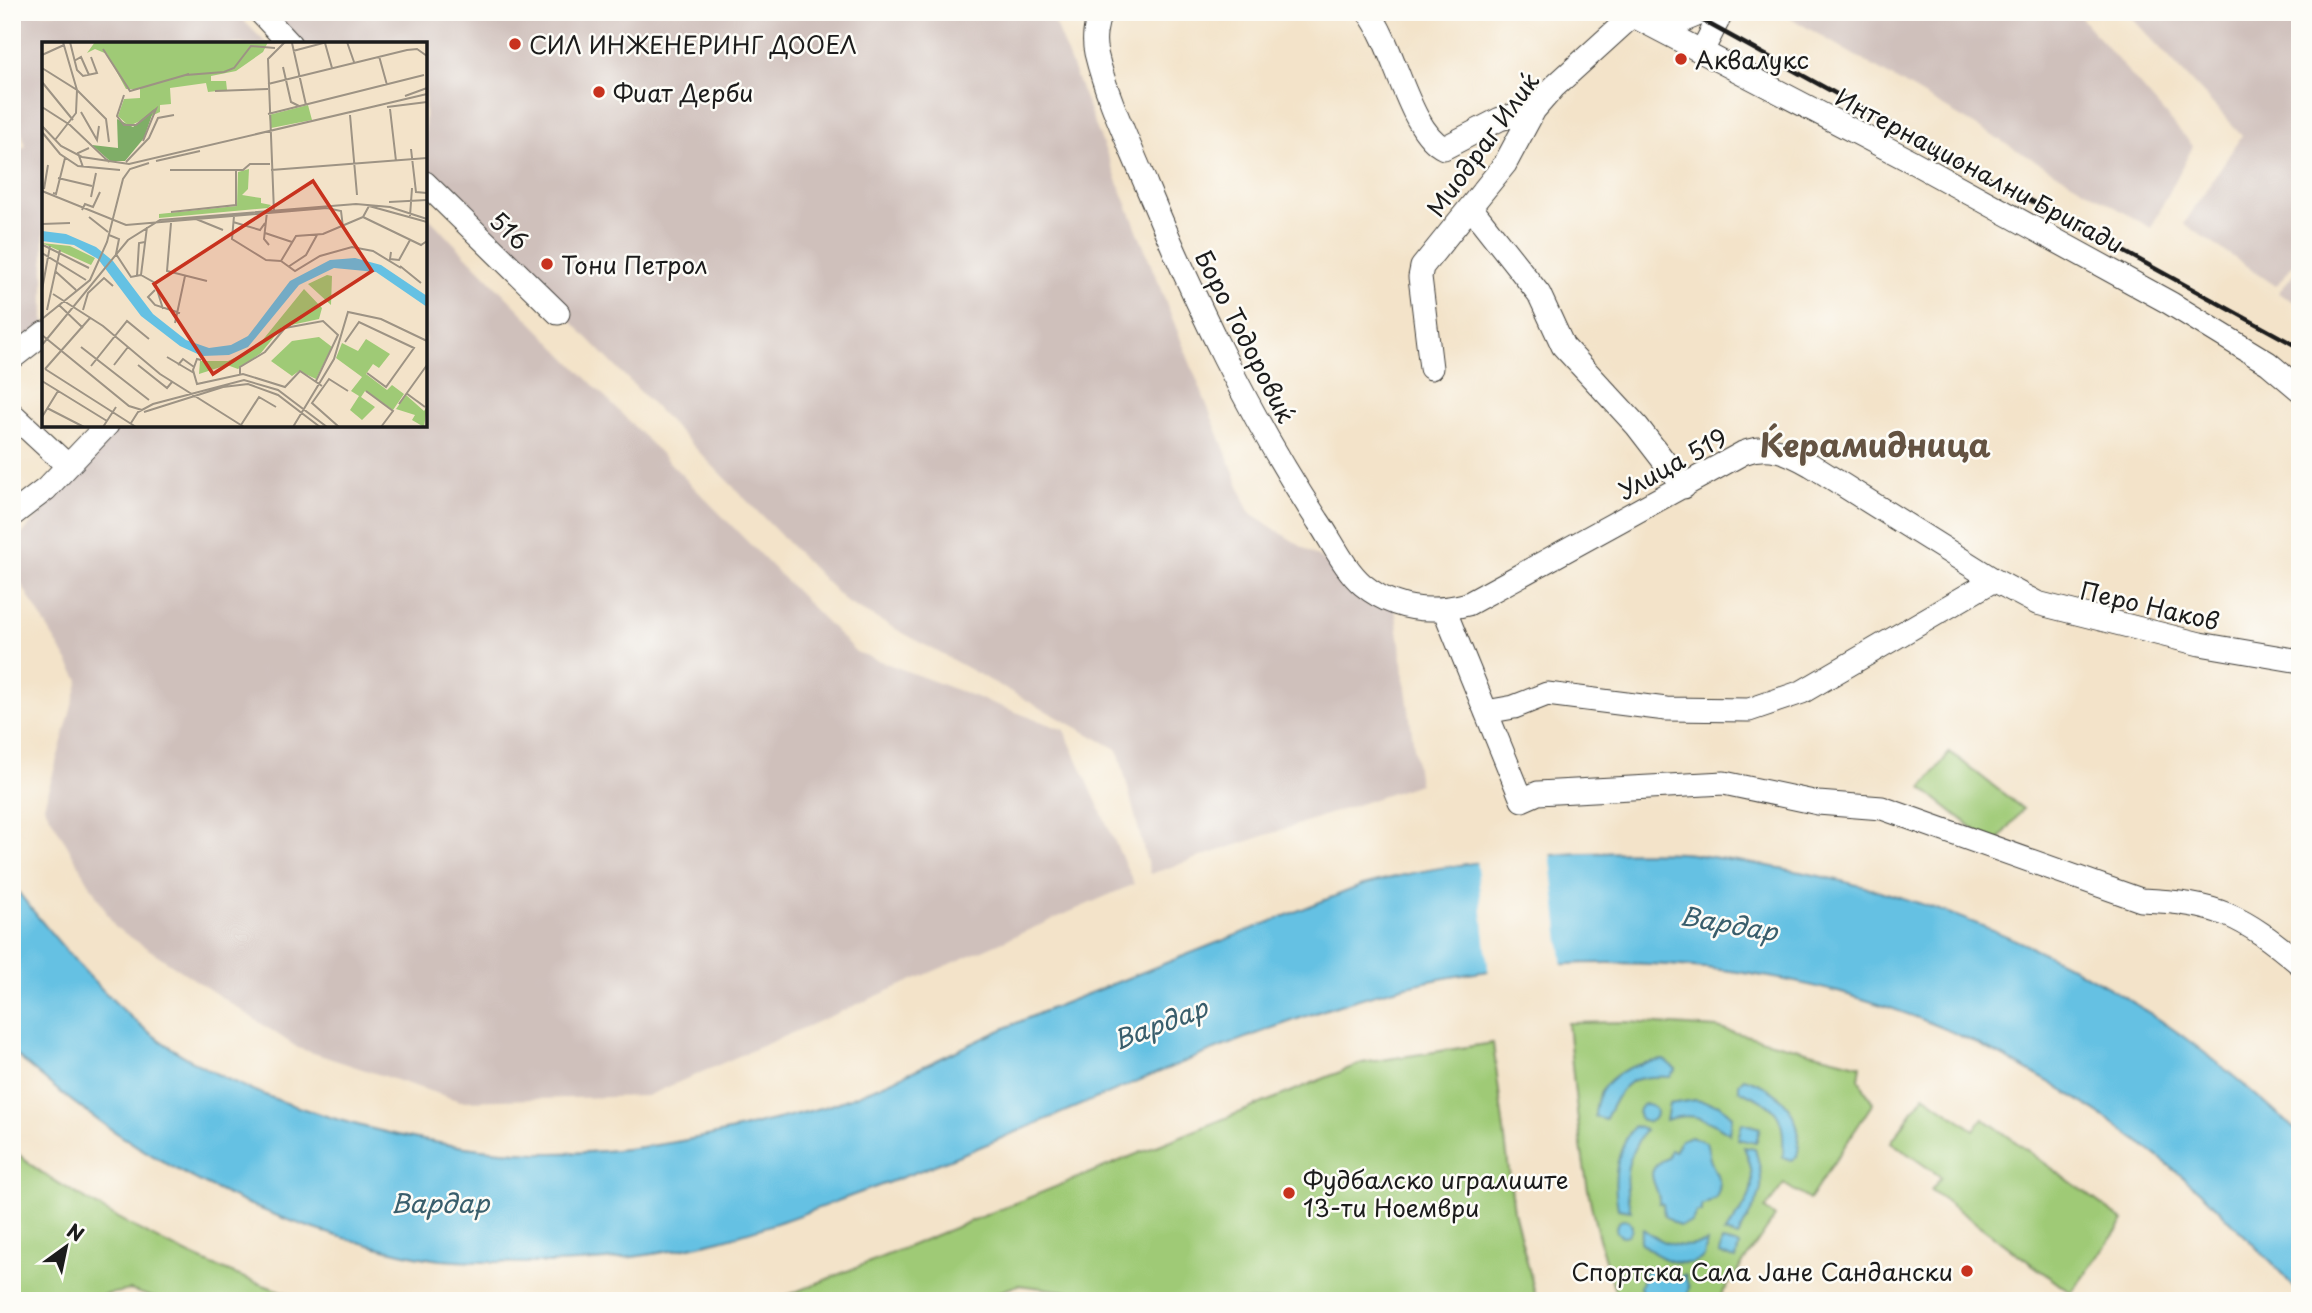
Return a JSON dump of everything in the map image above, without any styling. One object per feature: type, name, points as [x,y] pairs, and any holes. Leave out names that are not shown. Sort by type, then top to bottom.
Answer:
[{"type":"street","points":[[260,12],[288,42]]},
{"type":"street","name":"Боро Тодоровиќ","points":[[1101,12],[1095,29],[1095,51],[1111,102],[1191,291],[1267,436],[1348,569],[1361,583],[1380,598],[1403,608],[1444,609]]},
{"type":"street","points":[[1367,12],[1401,75],[1415,116],[1436,144],[1444,148],[1500,119],[1534,110]]},
{"type":"street","points":[[1696,48],[1722,12]]},
{"type":"street","points":[[1696,48],[1692,32],[1700,13]]},
{"type":"street","points":[[1629,14],[1677,23],[1700,13]]},
{"type":"street","name":"Миодраг Илиќ","points":[[1431,368],[1420,277],[1422,267],[1472,209],[1505,164],[1534,110],[1629,14]]},
{"type":"street","name":"Интернационални Бригади","points":[[1629,14],[2170,303],[2268,363],[2300,390]]},
{"type":"street","name":"516","points":[[427,185],[558,313]]},
{"type":"street","points":[[1472,209],[1539,294],[1563,346],[1637,425],[1685,486]]},
{"type":"street","points":[[12,358],[42,335]]},
{"type":"street","points":[[12,414],[67,465]]},
{"type":"street","points":[[12,515],[46,489],[105,427]]},
{"type":"street","name":"Улица 519","points":[[1444,609],[1468,604],[1750,450],[1768,447],[1786,451],[1994,580]]},
{"type":"street","points":[[1486,712],[1514,707],[1547,694],[1666,709],[1749,710],[1802,692],[1994,580]]},
{"type":"street","name":"Перо Наков","points":[[1994,580],[2061,611],[2223,649],[2300,661]]},
{"type":"street","points":[[1444,609],[1522,800],[1538,793],[1724,783],[1818,803],[1882,808],[2141,900],[2179,901],[2222,910],[2264,933],[2300,964]]},
{"type":"shaded area","points":[[235,12],[265,42],[42,42],[42,327],[22,340],[12,291],[12,151],[26,146],[12,103],[12,13]]},
{"type":"shaded area","points":[[269,12],[1058,12],[1053,19],[1250,513],[1395,607],[1419,784],[1150,874],[1118,750],[846,602],[427,174],[427,42],[298,42]]},
{"type":"shaded area","points":[[1780,12],[2076,12],[2193,146],[2151,228]]},
{"type":"shaded area","points":[[2126,12],[2300,12],[2300,256],[2276,286],[2184,224],[2242,135]]},
{"type":"shaded area","points":[[427,216],[856,652],[1064,730],[1134,884],[647,1096],[460,1101],[298,1048],[115,927],[44,806],[79,680],[12,569],[12,545],[118,427],[427,427]]},
{"type":"shaded area","points":[[2300,266],[2300,305],[2278,293]]},
{"type":"green space","points":[[1950,752],[2023,809],[1995,845],[1922,788]]},
{"type":"green space","points":[[1628,1022],[1717,1028],[1861,1065],[1859,1079],[1873,1103],[1809,1200],[1784,1184],[1765,1209],[1775,1217],[1717,1301],[1619,1301],[1607,1267],[1584,1164],[1568,1023]]},
{"type":"green space","points":[[1493,1043],[1514,1211],[1537,1301],[1095,1301],[1073,1292],[1018,1285],[973,1301],[773,1301],[1362,1063]]},
{"type":"green space","points":[[1924,1095],[1974,1130],[1983,1118],[2124,1221],[2071,1293],[1931,1190],[1941,1177],[1891,1142]]},
{"type":"green space","points":[[12,1148],[45,1175],[137,1229],[249,1280],[309,1301],[164,1301],[130,1290],[71,1301],[39,1301],[12,1290]]},
{"type":"water","name":"Вардар","points":[[1579,853],[1695,854],[1798,871],[1852,884],[1960,917],[2013,939],[2113,990],[2197,1047],[2300,1134],[2300,1295],[2219,1210],[2155,1154],[2087,1105],[2014,1062],[1904,1013],[1828,990],[1749,974],[1668,965],[1588,963],[1507,969],[1428,981],[1352,1001],[1228,1045],[985,1145],[774,1224],[692,1247],[581,1262],[464,1262],[433,1259],[364,1244],[280,1217],[238,1200],[158,1159],[83,1109],[12,1051],[12,884],[99,987],[151,1034],[216,1074],[262,1094],[369,1128],[426,1141],[482,1149],[536,1153],[647,1147],[705,1137],[835,1104],[1030,1017],[1363,885],[1470,863]]},
{"type":"water","points":[[1664,1060],[1676,1069],[1670,1077],[1634,1080],[1622,1090],[1605,1120],[1595,1117],[1601,1092],[1617,1075],[1639,1065]]},
{"type":"water","points":[[1744,1078],[1769,1089],[1788,1107],[1798,1129],[1797,1157],[1791,1160],[1783,1157],[1780,1121],[1771,1107],[1739,1090],[1739,1083]]},
{"type":"water","points":[[1695,1100],[1720,1105],[1732,1116],[1730,1134],[1700,1118],[1684,1116],[1666,1120],[1669,1104]]},
{"type":"water","points":[[1647,1104],[1655,1109],[1656,1113],[1651,1121],[1647,1122],[1639,1117],[1638,1113],[1643,1105]]},
{"type":"water","points":[[1742,1123],[1760,1128],[1756,1143],[1738,1139]]},
{"type":"water","points":[[1634,1126],[1645,1130],[1630,1159],[1626,1178],[1631,1211],[1618,1209],[1615,1187],[1619,1155]]},
{"type":"water","points":[[1690,1136],[1706,1142],[1719,1187],[1715,1199],[1702,1206],[1702,1212],[1697,1212],[1691,1223],[1679,1226],[1664,1216],[1663,1204],[1659,1203],[1652,1173],[1659,1163],[1668,1158],[1670,1150],[1674,1151],[1681,1140]]},
{"type":"water","points":[[1744,1147],[1755,1149],[1761,1188],[1738,1237],[1724,1233],[1750,1193],[1752,1173]]},
{"type":"water","points":[[1621,1220],[1627,1220],[1632,1228],[1630,1234],[1621,1236],[1616,1231],[1616,1225]]},
{"type":"water","points":[[1643,1229],[1658,1239],[1681,1246],[1707,1242],[1704,1257],[1688,1263],[1679,1263],[1662,1257],[1640,1242]]},
{"type":"water","points":[[1722,1241],[1739,1245],[1736,1259],[1719,1254]]},
{"type":"water","points":[[1653,1267],[1667,1280],[1685,1275],[1689,1288],[1686,1301],[1645,1301],[1640,1287],[1645,1273]]},
{"type":"pier","points":[[1550,851],[1563,969],[1489,976],[1476,858]]},
{"type":"railway","points":[[1687,12],[2300,348]]},
{"type":"place","name":"СИЛ ИНЖЕНЕРИНГ ДООЕЛ","points":[[515,44]]},
{"type":"place","name":"Аквалукс","points":[[1681,59]]},
{"type":"place","name":"Фиат Дерби","points":[[599,92]]},
{"type":"place","name":"Тони Петрол","points":[[547,264]]},
{"type":"place","name":"Фудбалско игралиште 13-ти Ноември","points":[[1289,1193]]},
{"type":"place","name":"Спортска Сала Јане Сандански","points":[[1967,1271]]},
{"type":"district","name":"Ќерамидница","points":[[1875,444]]}]
